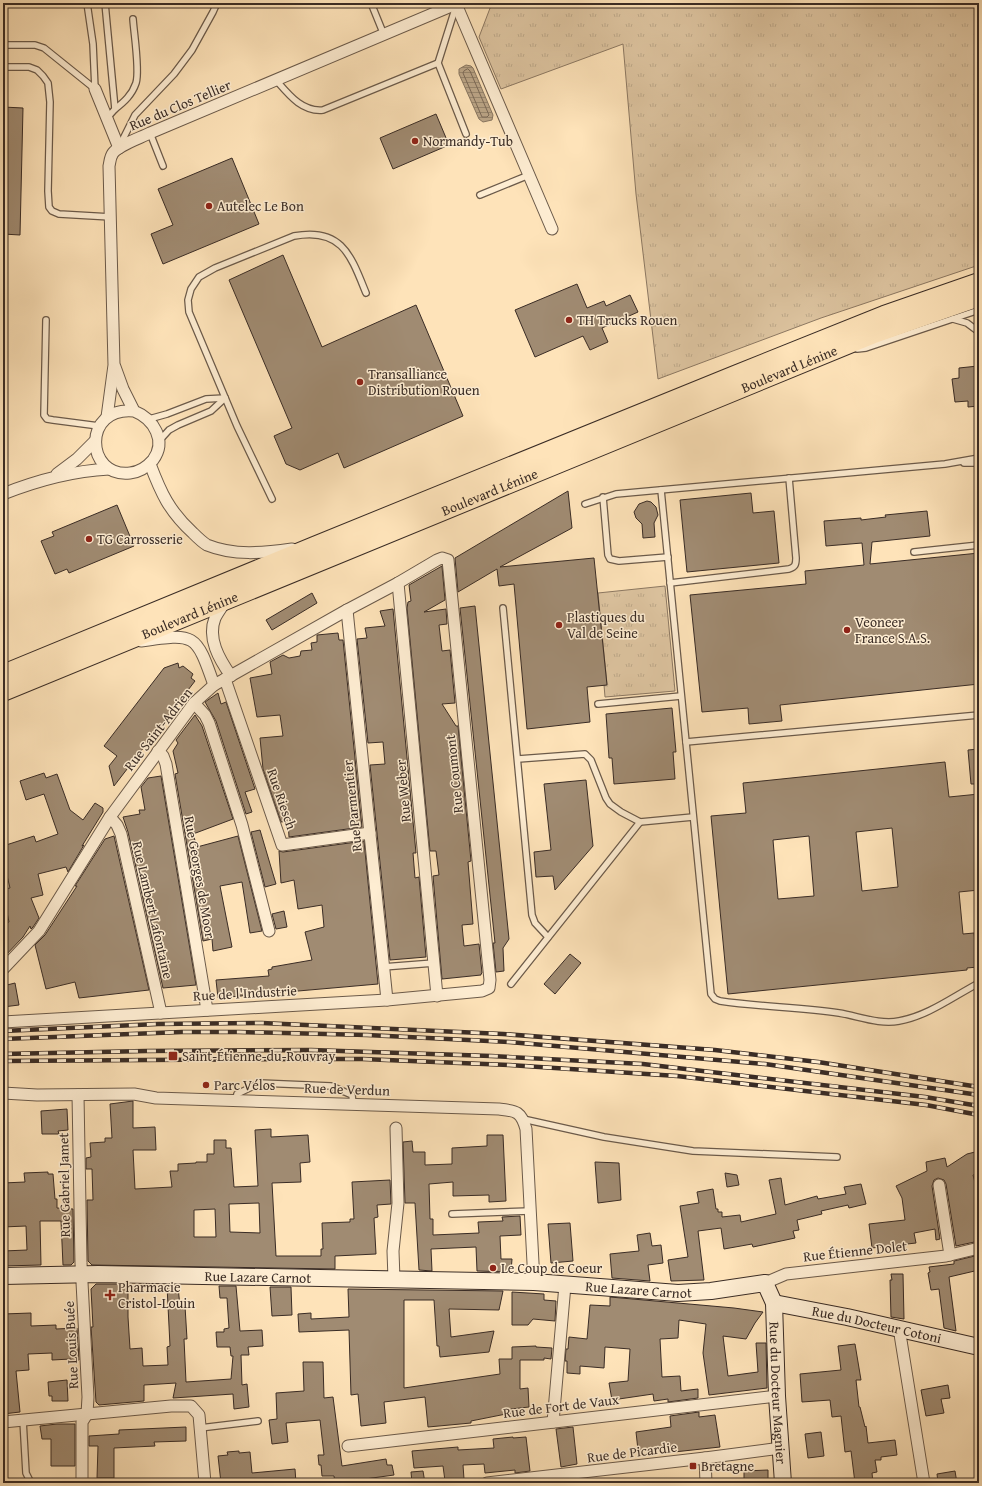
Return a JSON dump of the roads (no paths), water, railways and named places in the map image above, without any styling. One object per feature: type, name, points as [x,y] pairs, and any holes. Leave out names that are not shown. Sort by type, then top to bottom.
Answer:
[{"type":"main road","name":"Boulevard Lénine","points":[[3,674],[884,315],[979,282]]},
{"type":"main road","name":"Boulevard Lénine","points":[[3,692],[881,332],[979,297]]},
{"type":"street","points":[[456,4],[552,228]]},
{"type":"street","name":"Rue du Clos Tellier","points":[[107,417],[114,365],[109,166],[110,158],[113,153],[119,148],[150,133],[456,4]]},
{"type":"street","points":[[95,89],[119,148]]},
{"type":"street","name":"Rue du Clos Tellier","points":[[114,365],[134,411]]},
{"type":"street","points":[[126,410],[142,414],[149,419],[156,429],[159,441],[155,457],[150,464],[135,473],[126,474],[109,468],[99,457],[95,441],[96,433],[107,417],[126,410]]},
{"type":"street","points":[[53,477],[77,459],[95,441]]},
{"type":"street","points":[[150,464],[161,492],[178,520],[205,544],[227,551],[250,553],[268,553],[314,546]]},
{"type":"street","points":[[3,494],[53,477],[109,468]]},
{"type":"street","name":"Rue Saint-Adrien","points":[[3,968],[39,931],[110,817],[194,703],[214,685],[437,560],[445,558]]},
{"type":"street","name":"Rue Coumont","points":[[445,558],[448,560],[452,595],[490,980],[489,988]]},
{"type":"street","name":"Rue Weber","points":[[398,583],[437,996]]},
{"type":"street","points":[[226,600],[215,618],[213,630],[214,645],[228,677]]},
{"type":"street","name":"Rue Parmentier","points":[[347,610],[387,1000]]},
{"type":"street","points":[[123,644],[179,636],[190,638],[200,648],[214,685]]},
{"type":"street","name":"Rue Riesch","points":[[228,677],[282,845],[370,832]]},
{"type":"street","points":[[194,703],[205,715],[212,730],[242,825],[269,931]]},
{"type":"street","name":"Rue Georges de Moor","points":[[158,751],[163,756],[166,764],[208,1010]]},
{"type":"street","name":"Rue Lambert Lafontaine","points":[[110,817],[117,825],[121,834],[161,1013]]},
{"type":"street","name":"Rue de l'Industrie","points":[[3,1022],[387,1000],[482,991],[489,988]]},
{"type":"street","name":"Rue de Verdun","points":[[3,1093],[37,1096],[134,1094],[156,1098],[499,1109],[516,1111],[523,1119]]},
{"type":"street","name":"Rue Gabriel Jamet","points":[[78,1095],[82,1274]]},
{"type":"street","points":[[523,1119],[526,1129],[534,1282]]},
{"type":"street","points":[[394,1279],[392,1251],[398,1202],[396,1128]]},
{"type":"street","points":[[939,1185],[950,1255]]},
{"type":"street","name":"Rue Étienne Dolet","points":[[765,1282],[786,1274],[950,1255],[979,1248]]},
{"type":"street","name":"Rue Lazare Carnot","points":[[3,1276],[82,1274],[534,1282],[678,1293],[711,1291],[765,1282]]},
{"type":"street","name":"Rue Louis Buée","points":[[82,1274],[88,1397],[87,1414],[82,1422],[82,1483]]},
{"type":"street","points":[[765,1282],[774,1303]]},
{"type":"street","points":[[552,1422],[565,1285]]},
{"type":"street","name":"Rue du Docteur Cotoni","points":[[774,1303],[899,1328],[979,1347]]},
{"type":"street","name":"Rue du Docteur Magnier","points":[[774,1303],[777,1396],[783,1483]]},
{"type":"street","points":[[899,1328],[924,1483]]},
{"type":"street","name":"Rue de Fort de Vaux","points":[[348,1446],[777,1396]]},
{"type":"street","points":[[3,1422],[171,1406],[191,1406],[199,1415],[205,1483]]},
{"type":"street","name":"Rue de Picardie","points":[[487,1483],[593,1472],[781,1448]]},
{"type":"street","points":[[705,1458],[706,1483]]},
{"type":"street","points":[[593,1472],[594,1483]]},
{"type":"lane","points":[[87,3],[93,44],[95,89]]},
{"type":"lane","points":[[105,3],[115,110]]},
{"type":"lane","points":[[119,148],[135,115],[174,74],[192,50],[214,12],[217,3]]},
{"type":"lane","points":[[371,3],[384,35]]},
{"type":"lane","points":[[456,4],[438,64],[466,134]]},
{"type":"lane","points":[[107,118],[125,102],[132,93],[138,76],[133,19]]},
{"type":"lane","points":[[3,45],[35,45],[44,48],[95,89]]},
{"type":"lane","points":[[276,80],[299,104],[315,111],[323,110],[438,64]]},
{"type":"lane","points":[[3,67],[29,67],[37,70],[48,83],[50,102],[48,191],[49,206],[52,211],[59,214],[110,217]]},
{"type":"lane","points":[[150,133],[163,166]]},
{"type":"lane","points":[[480,195],[529,175]]},
{"type":"lane","points":[[272,499],[225,398],[189,312],[188,300],[191,289],[199,277],[215,268],[294,236],[308,233],[320,234],[331,238],[343,247],[354,263],[366,293]]},
{"type":"lane","points":[[827,354],[866,348],[979,310]]},
{"type":"lane","points":[[953,319],[967,323],[979,332]]},
{"type":"lane","points":[[46,320],[44,415],[47,419],[100,426]]},
{"type":"lane","points":[[149,419],[167,414],[206,399],[225,398]]},
{"type":"lane","points":[[159,441],[169,430],[211,411],[225,398]]},
{"type":"lane","points":[[584,504],[616,494],[950,463],[979,458]]},
{"type":"lane","points":[[950,463],[979,464]]},
{"type":"lane","points":[[670,583],[789,569],[794,567],[796,564],[796,558],[789,478]]},
{"type":"lane","points":[[662,490],[711,994],[715,999],[720,1001],[737,1004],[839,1012],[891,1022],[900,1021],[952,1000],[979,983]]},
{"type":"lane","points":[[603,497],[608,555],[610,559],[619,561],[668,557]]},
{"type":"lane","points":[[914,552],[979,545]]},
{"type":"lane","points":[[503,608],[532,915],[536,923],[548,937]]},
{"type":"lane","points":[[598,704],[681,696]]},
{"type":"lane","points":[[686,742],[979,715]]},
{"type":"lane","points":[[518,759],[585,754],[592,760],[601,789],[610,804],[640,822],[693,817]]},
{"type":"lane","points":[[510,984],[640,822]]},
{"type":"lane","points":[[383,967],[434,963]]},
{"type":"lane","points":[[236,1100],[237,1094],[260,1083],[331,1086],[352,1095],[353,1104]]},
{"type":"lane","points":[[523,1119],[604,1137],[693,1151],[838,1157]]},
{"type":"lane","points":[[452,1214],[530,1211]]},
{"type":"lane","points":[[23,1420],[26,1473],[30,1481],[33,1483]]},
{"type":"lane","points":[[200,1428],[258,1421]]},
{"type":"water","points":[[466,65],[473,68],[493,115],[492,120],[483,122],[479,119],[459,74],[459,69]]},
{"type":"railway","points":[[3,1031],[158,1024],[262,1023],[503,1034],[715,1050],[818,1062],[979,1087]]},
{"type":"railway","points":[[3,1039],[182,1032],[239,1032],[367,1035],[509,1042],[765,1064],[979,1095]]},
{"type":"railway","points":[[3,1054],[311,1050],[491,1056],[643,1064],[925,1097],[979,1106]]},
{"type":"railway","points":[[3,1061],[362,1059],[509,1065],[677,1076],[926,1105],[979,1115]]},
{"type":"place","name":"Normandy-Tub","points":[[415,141]]},
{"type":"place","name":"Autelec Le Bon","points":[[209,206]]},
{"type":"place","name":"TH Trucks Rouen","points":[[569,320]]},
{"type":"place","name":"Transalliance Distribution Rouen","points":[[360,382]]},
{"type":"place","name":"TG Carrosserie","points":[[89,539]]},
{"type":"place","name":"Plastiques du Val de Seine","points":[[559,625]]},
{"type":"place","name":"Veoneer France S.A.S.","points":[[847,630]]},
{"type":"place","name":"Saint-Étienne-du-Rouvray","points":[[173,1056]]},
{"type":"place","name":"Parc Vélos","points":[[206,1085]]},
{"type":"place","name":"Le Coup de Coeur","points":[[493,1268]]},
{"type":"place","name":"Pharmacie Cristol-Louin","points":[[110,1295]]},
{"type":"place","name":"Bretagne","points":[[693,1466]]}]
